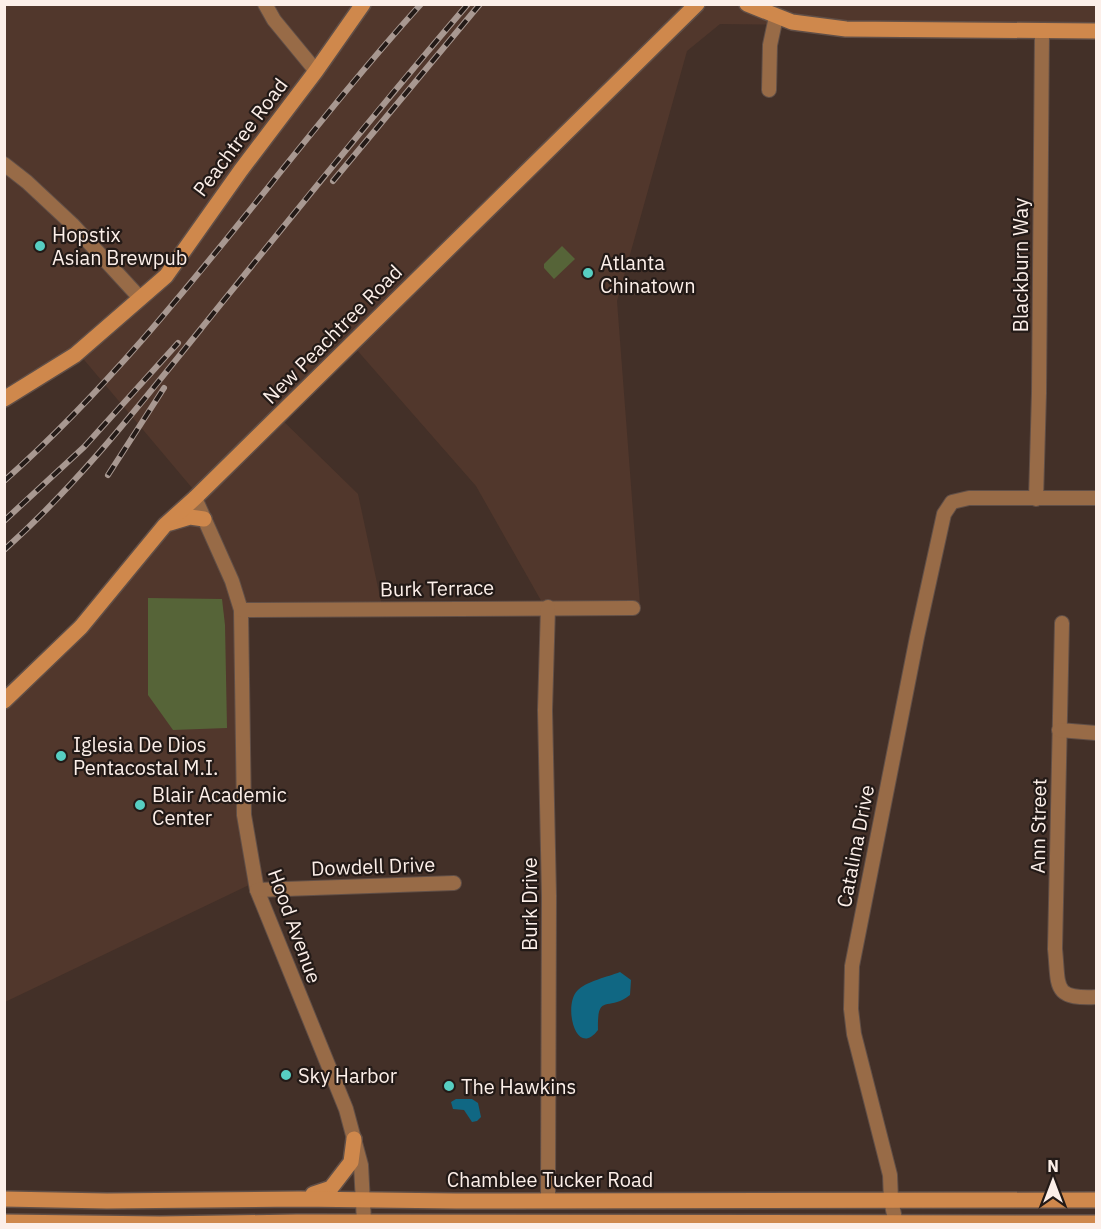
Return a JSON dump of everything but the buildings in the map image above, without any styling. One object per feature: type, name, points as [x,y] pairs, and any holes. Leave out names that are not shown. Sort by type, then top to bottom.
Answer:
[{"type":"main road","name":"Peachtree Road","points":[[4,399],[75,355],[166,276],[363,4]]},
{"type":"main road","points":[[679,22],[680,4]]},
{"type":"main road","name":"New Peachtree Road","points":[[4,701],[81,627],[165,525],[696,4]]},
{"type":"main road","points":[[754,6],[776,17],[846,29],[1096,31]]},
{"type":"main road","points":[[165,525],[190,518],[204,519]]},
{"type":"main road","points":[[299,1199],[331,1188],[351,1162],[354,1139]]},
{"type":"main road","name":"Chamblee Tucker Road","points":[[4,1199],[160,1201],[299,1199],[1096,1200]]},
{"type":"main road","points":[[4,1222],[160,1224],[1096,1223]]},
{"type":"street","points":[[265,4],[280,27],[316,71]]},
{"type":"street","points":[[769,90],[770,45],[776,17]]},
{"type":"street","name":"Blackburn Way","points":[[1036,499],[1042,31]]},
{"type":"street","points":[[4,164],[72,224],[140,298]]},
{"type":"street","name":"Hood Avenue","points":[[195,498],[232,581],[241,610],[244,815],[257,890],[346,1109],[361,1165],[364,1222]]},
{"type":"street","name":"Catalina Drive","points":[[896,1224],[891,1200],[890,1175],[854,1034],[851,1009],[852,966],[932,562],[944,514],[952,502],[969,498],[1036,499]]},
{"type":"street","points":[[1036,499],[1096,498]]},
{"type":"street","name":"Burk Drive","points":[[548,607],[545,710],[549,896],[548,1200]]},
{"type":"street","name":"Burk Terrace","points":[[241,610],[633,608]]},
{"type":"street","name":"Ann Street","points":[[1062,623],[1054,949],[1059,987],[1063,994],[1074,998],[1096,997]]},
{"type":"street","points":[[1059,730],[1096,733]]},
{"type":"street","name":"Dowdell Drive","points":[[257,890],[454,883]]},
{"type":"shaded area","points":[[5,5],[1096,5],[1096,29],[720,24],[687,51],[617,301],[640,604],[543,604],[476,486],[349,341],[275,413],[358,494],[383,611],[243,609],[249,885],[5,1002],[5,703],[198,495],[80,355],[5,402]]},
{"type":"green space","points":[[562,246],[575,259],[554,279],[544,268],[544,264]]},
{"type":"green space","points":[[148,598],[222,599],[225,625],[227,728],[173,730],[148,695]]},
{"type":"water","points":[[620,972],[631,980],[630,995],[616,1003],[602,1007],[599,1011],[598,1030],[590,1037],[583,1038],[574,1027],[571,1008],[573,998],[577,991],[586,985]]},
{"type":"water","points":[[456,1099],[472,1099],[478,1103],[481,1117],[472,1122],[464,1110],[453,1109],[451,1102]]},
{"type":"railway","points":[[4,481],[62,426],[168,310],[318,125],[421,4]]},
{"type":"railway","points":[[4,550],[57,499],[154,388],[366,125],[468,4]]},
{"type":"railway","points":[[333,181],[480,4]]},
{"type":"railway","points":[[4,521],[84,447],[178,343]]},
{"type":"railway","points":[[108,475],[164,388]]},
{"type":"place","name":"Hopstix Asian Brewpub","points":[[40,246]]},
{"type":"place","name":"Atlanta Chinatown","points":[[588,273]]},
{"type":"place","name":"Iglesia De Dios Pentacostal M.I.","points":[[61,756]]},
{"type":"place","name":"Blair Academic Center","points":[[140,805]]},
{"type":"place","name":"Sky Harbor","points":[[286,1075]]},
{"type":"place","name":"The Hawkins","points":[[449,1086]]}]
